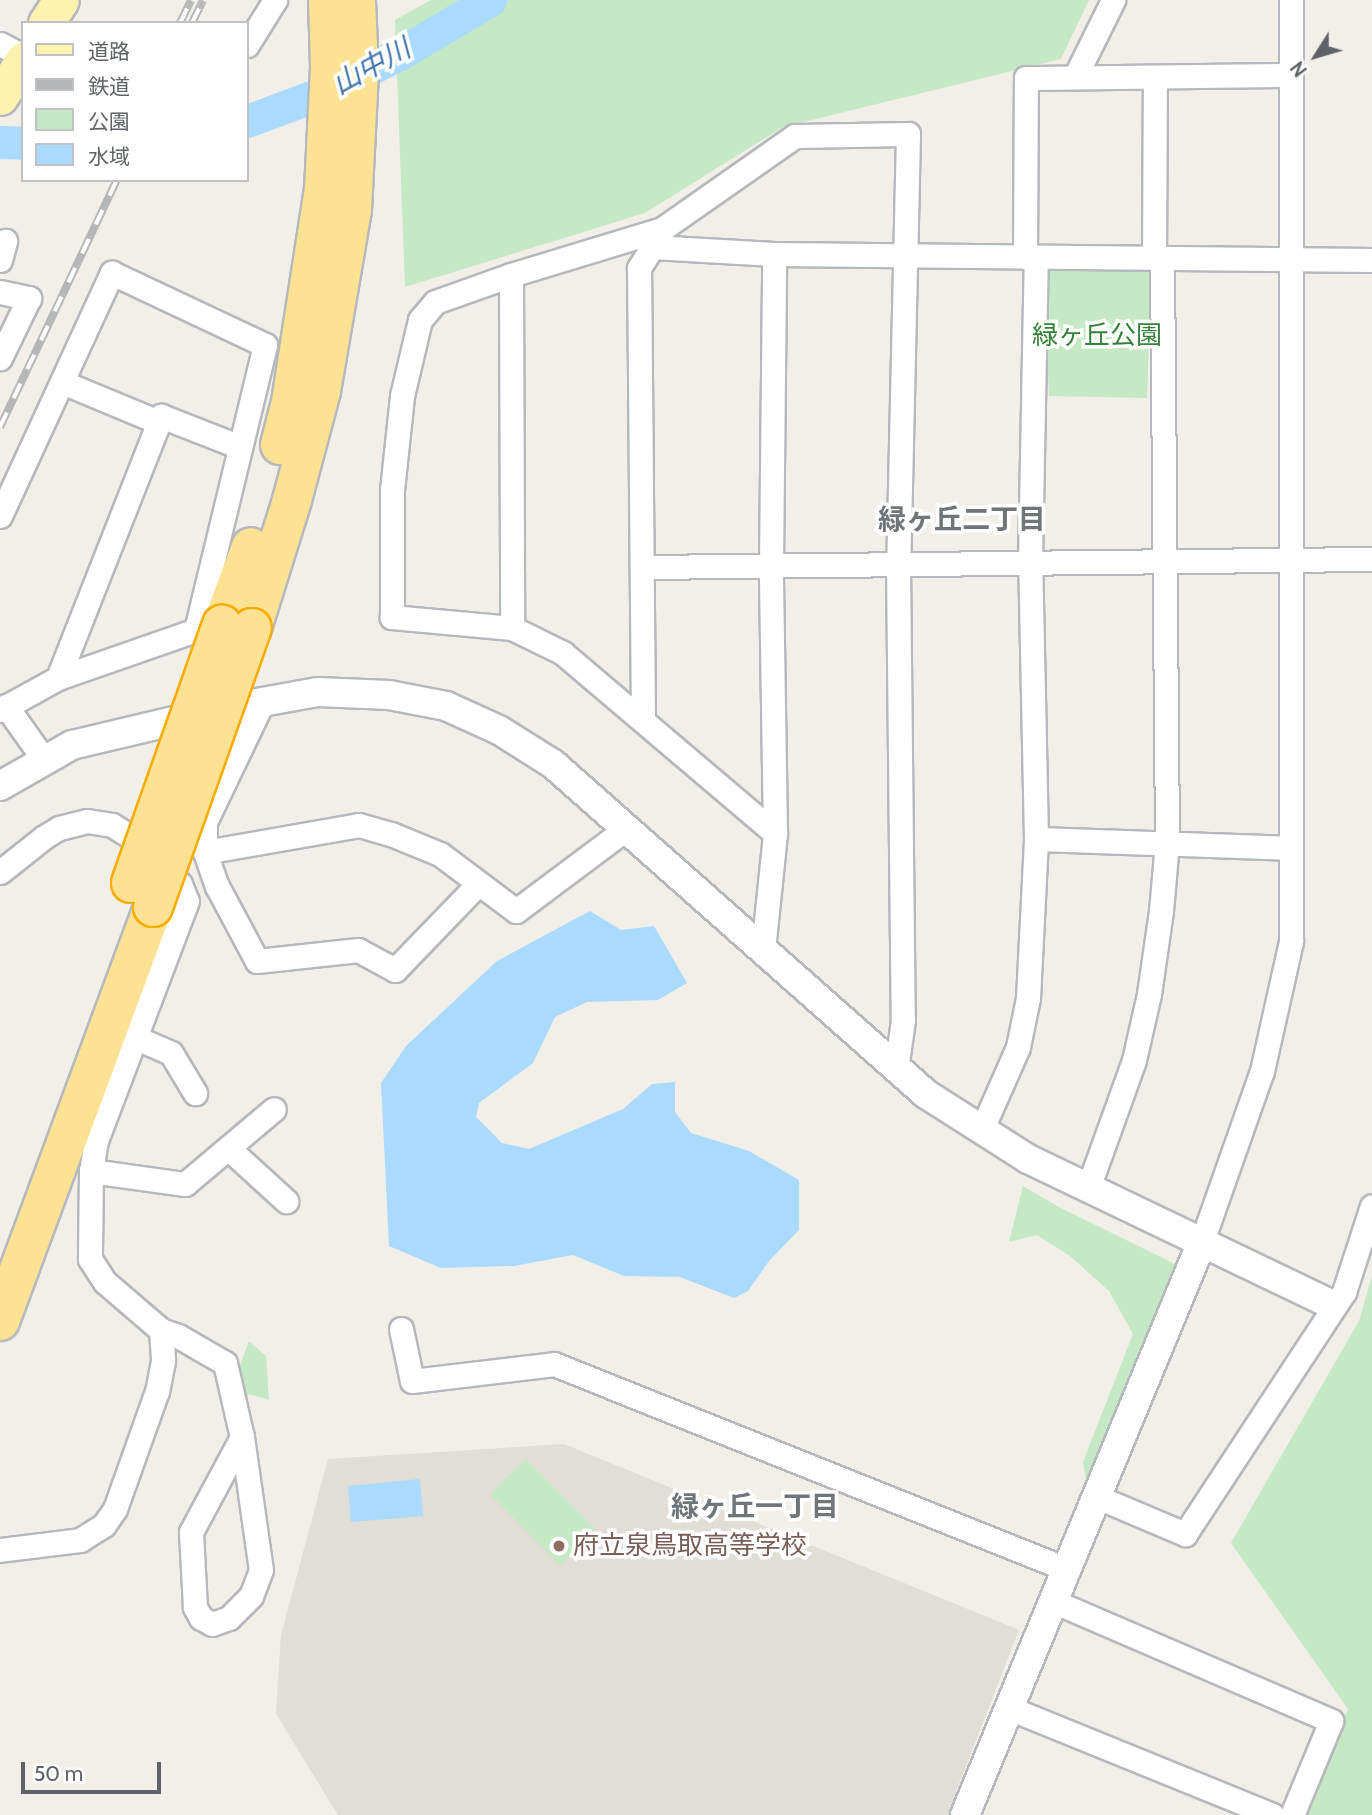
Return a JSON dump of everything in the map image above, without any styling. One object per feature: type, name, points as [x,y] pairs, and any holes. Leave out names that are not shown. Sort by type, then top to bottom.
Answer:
[{"type":"highway","points":[[0,1321],[142,895],[237,626],[292,500],[321,391],[352,210],[339,186],[328,0]]},
{"type":"highway","points":[[339,186],[359,70],[356,0]]},
{"type":"highway","points":[[0,1250],[118,932],[142,895]]},
{"type":"main road","points":[[47,21],[61,0]]},
{"type":"street","points":[[248,43],[275,0]]},
{"type":"street","points":[[1075,78],[1113,0]]},
{"type":"street","points":[[972,1813],[1009,1708],[1201,1244],[1262,1071],[1291,940],[1291,0]]},
{"type":"street","points":[[0,44],[15,80]]},
{"type":"street","points":[[981,1131],[1018,1047],[1028,998],[1036,839],[1030,561],[1031,257],[1026,78],[1290,75]]},
{"type":"street","points":[[1088,1188],[1134,1060],[1146,1007],[1161,911],[1167,843],[1155,77]]},
{"type":"street","points":[[643,719],[639,268],[657,238],[795,136],[908,134],[898,564],[903,1020],[896,1069]]},
{"type":"street","points":[[775,833],[564,653],[512,628],[392,617],[395,461],[402,396],[420,320],[435,302],[511,275],[657,238],[774,254],[1372,260]]},
{"type":"street","points":[[763,950],[775,833],[771,565],[774,254]]},
{"type":"street","points":[[0,516],[112,273],[265,345],[196,630],[58,678],[3,708],[45,761]]},
{"type":"street","points":[[511,275],[512,628]]},
{"type":"street","points":[[0,292],[29,298],[0,358]]},
{"type":"street","points":[[62,382],[158,422]]},
{"type":"street","points":[[58,678],[161,415],[240,447]]},
{"type":"street","points":[[643,567],[1030,561],[1293,562],[1372,559]]},
{"type":"street","points":[[0,786],[72,745],[115,733],[318,692],[389,695],[446,706],[499,730],[553,764],[926,1094],[1028,1159],[1333,1305]]},
{"type":"street","points":[[262,703],[205,822],[205,852],[217,886],[257,961],[358,950],[395,970],[477,884]]},
{"type":"street","points":[[0,872],[59,828],[87,821],[112,825],[133,838],[180,884],[187,901],[96,1140],[90,1171],[90,1259],[105,1282],[161,1330],[178,1336],[225,1363],[242,1437],[261,1570],[251,1596],[229,1618],[212,1624],[201,1618],[195,1607],[191,1532],[242,1437]]},
{"type":"street","points":[[205,852],[359,825],[391,834],[440,855],[516,911],[627,828]]},
{"type":"street","points":[[1036,839],[1290,848]]},
{"type":"street","points":[[134,1037],[171,1052],[195,1093]]},
{"type":"street","points":[[90,1171],[185,1184],[274,1109]]},
{"type":"street","points":[[228,1148],[286,1200]]},
{"type":"street","points":[[1095,1496],[1185,1534],[1344,1292],[1372,1206]]},
{"type":"street","points":[[401,1329],[412,1381],[554,1364],[1066,1569]]},
{"type":"street","points":[[0,1550],[80,1540],[97,1531],[110,1517],[157,1391],[163,1361],[161,1330]]},
{"type":"street","points":[[1053,1601],[1331,1721],[1292,1815]]},
{"type":"street","points":[[1009,1708],[1272,1815]]},
{"type":"shaded area","name":"府立泉鳥取高等学校","points":[[564,1444],[1019,1630],[947,1815],[338,1815],[276,1714],[281,1635],[328,1459]]},
{"type":"green space","points":[[431,0],[1089,0],[1061,59],[783,127],[645,213],[405,287],[395,20]]},
{"type":"green space","name":"緑ヶ丘公園","points":[[1143,267],[1151,275],[1147,398],[1049,396],[1044,276],[1053,268]]},
{"type":"green space","points":[[1023,1186],[1057,1206],[1181,1267],[1086,1481],[1083,1462],[1133,1334],[1109,1291],[1070,1256],[1037,1235],[1009,1242]]},
{"type":"green space","points":[[1372,1276],[1372,1815],[1306,1815],[1348,1709],[1231,1543],[1359,1321]]},
{"type":"green space","points":[[249,1341],[266,1356],[269,1400],[249,1394],[243,1401],[237,1374]]},
{"type":"green space","points":[[526,1459],[596,1530],[560,1565],[490,1494]]},
{"type":"water","points":[[590,911],[621,930],[654,926],[687,983],[658,1000],[587,1002],[555,1017],[533,1063],[479,1103],[476,1117],[502,1143],[529,1149],[623,1109],[652,1084],[675,1082],[675,1112],[691,1133],[749,1151],[799,1180],[799,1230],[769,1261],[748,1291],[734,1298],[680,1277],[624,1276],[573,1255],[514,1266],[441,1268],[389,1246],[381,1083],[406,1046],[497,961]]},
{"type":"water","points":[[420,1479],[423,1516],[351,1522],[348,1486]]},
{"type":"waterway","name":"山中川","points":[[248,121],[322,93],[401,53],[490,0]]},
{"type":"waterway","name":"山中川","points":[[0,142],[21,143]]},
{"type":"railway","points":[[181,21],[191,0]]},
{"type":"railway","points":[[193,21],[203,0]]},
{"type":"railway","points":[[0,427],[116,182]]},
{"type":"place","name":"府立泉鳥取高等学校","points":[[559,1546]]},
{"type":"district","name":"緑ヶ丘二丁目","points":[[962,519]]},
{"type":"district","name":"緑ヶ丘一丁目","points":[[755,1506]]}]
